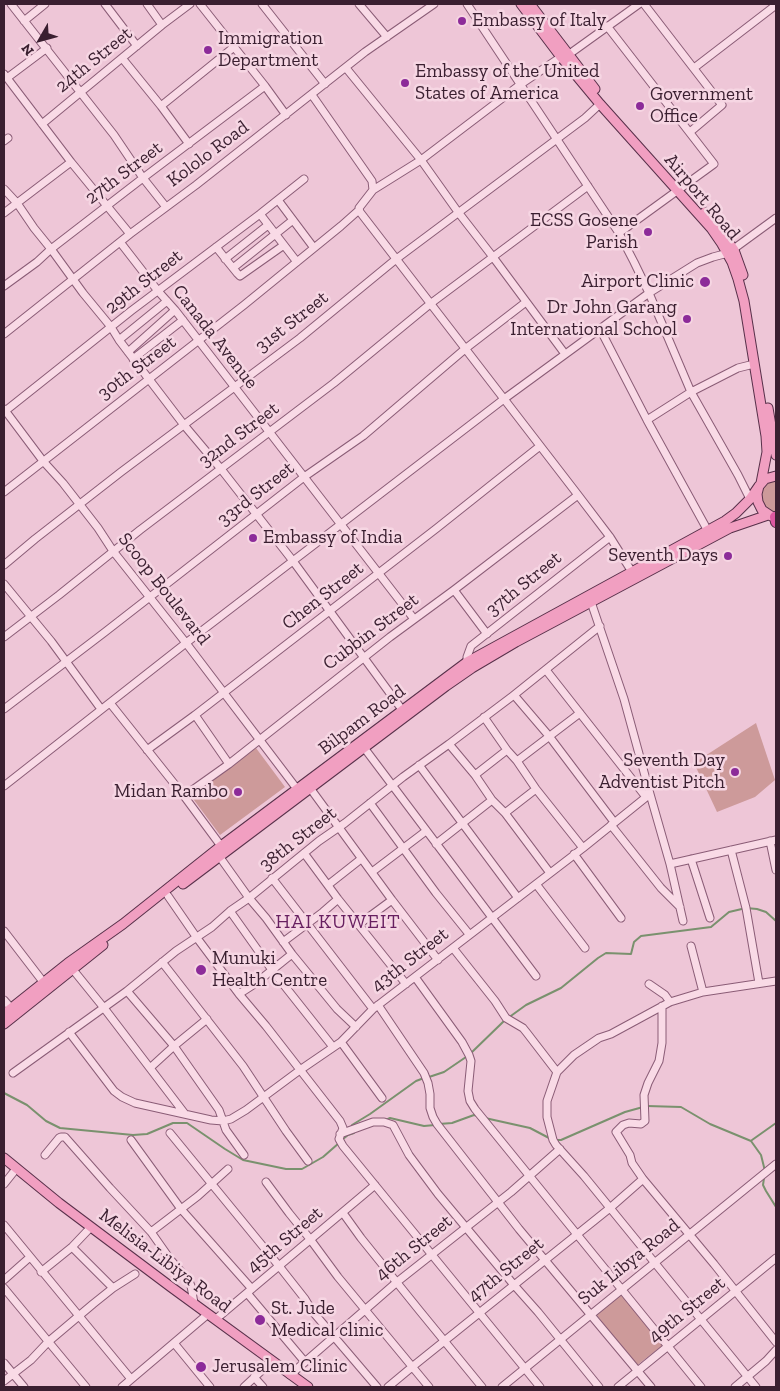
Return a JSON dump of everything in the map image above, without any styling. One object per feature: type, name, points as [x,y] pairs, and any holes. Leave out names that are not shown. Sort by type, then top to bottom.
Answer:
[{"type":"main road","name":"Airport Road","points":[[521,4],[605,100],[731,251],[744,276],[776,455]]},
{"type":"main road","name":"Airport Road","points":[[530,4],[600,104],[680,189]]},
{"type":"main road","name":"Airport Road","points":[[731,251],[738,279],[766,436],[767,452],[760,484]]},
{"type":"main road","points":[[774,518],[762,510],[757,494],[760,484],[770,477],[776,476]]},
{"type":"main road","name":"Bilpam Road","points":[[4,1024],[70,966],[222,846],[297,790],[472,668],[632,572],[725,521],[750,500],[760,484]]},
{"type":"main road","name":"Bilpam Road","points":[[7,1011],[44,982],[70,966],[168,896],[310,788],[403,711],[467,662],[730,528],[774,518]]},
{"type":"main road","name":"Melisia-Libiya Road","points":[[4,1158],[170,1287],[194,1302],[192,1303],[308,1387]]},
{"type":"street","points":[[11,4],[114,135],[143,178],[166,207]]},
{"type":"street","points":[[24,21],[44,4]]},
{"type":"street","points":[[106,4],[137,46]]},
{"type":"street","points":[[147,4],[162,25]]},
{"type":"street","name":"24th Street","points":[[42,124],[190,4]]},
{"type":"street","points":[[200,4],[286,115]]},
{"type":"street","points":[[262,4],[325,84]]},
{"type":"street","points":[[359,4],[387,37]]},
{"type":"street","name":"Kololo Road","points":[[4,334],[325,84],[434,4]]},
{"type":"street","points":[[467,4],[619,233],[649,294],[691,392],[750,500]]},
{"type":"street","points":[[312,95],[372,181],[373,190],[421,160],[521,84],[565,56],[638,4]]},
{"type":"street","points":[[644,4],[722,105],[690,132]]},
{"type":"street","points":[[694,68],[776,4]]},
{"type":"street","points":[[607,26],[714,164],[619,233]]},
{"type":"street","points":[[161,106],[234,47]]},
{"type":"street","points":[[47,48],[6,76],[130,234]]},
{"type":"street","points":[[122,58],[189,144]]},
{"type":"street","points":[[346,68],[421,160],[565,354]]},
{"type":"street","name":"27th Street","points":[[4,286],[265,86]]},
{"type":"street","name":"31st Street","points":[[4,566],[34,539],[300,338],[395,260],[600,104]]},
{"type":"street","points":[[4,213],[72,162]]},
{"type":"street","name":"29th Street","points":[[4,410],[304,179]]},
{"type":"street","name":"32nd Street","points":[[4,637],[243,451],[334,384],[430,304],[588,186]]},
{"type":"street","points":[[4,189],[17,203],[149,380],[293,562],[403,711]]},
{"type":"street","name":"30th Street","points":[[4,492],[198,342],[297,262],[359,210],[373,190]]},
{"type":"street","points":[[278,200],[314,248]]},
{"type":"street","points":[[359,210],[395,260],[610,537],[632,572]]},
{"type":"street","points":[[260,214],[297,262]]},
{"type":"street","points":[[4,786],[186,643],[565,354],[649,294],[697,264],[713,256],[731,251],[776,218]]},
{"type":"street","points":[[233,268],[293,220]]},
{"type":"street","points":[[226,259],[268,225]]},
{"type":"street","name":"Canada Avenue","points":[[120,242],[183,320],[198,342],[414,619]]},
{"type":"street","points":[[216,247],[238,275],[241,276],[284,245]]},
{"type":"street","points":[[119,340],[168,301]]},
{"type":"street","name":"33rd Street","points":[[4,709],[304,476],[363,436],[465,349],[526,302]]},
{"type":"street","points":[[128,352],[175,310]]},
{"type":"street","points":[[133,359],[183,320]]},
{"type":"street","points":[[600,329],[708,531]]},
{"type":"street","points":[[648,420],[691,392],[738,368],[754,364]]},
{"type":"street","name":"Scoop Boulevard","points":[[4,410],[98,528],[113,551],[186,643],[297,790]]},
{"type":"street","name":"Chen Street","points":[[147,750],[438,528],[540,446]]},
{"type":"street","name":"Cubbin Street","points":[[184,796],[229,764],[414,619],[578,495]]},
{"type":"street","name":"37th Street","points":[[467,662],[471,646],[610,537]]},
{"type":"street","points":[[4,584],[66,661],[101,709]]},
{"type":"street","points":[[454,590],[488,634]]},
{"type":"street","points":[[590,598],[624,700],[648,795],[670,864],[683,921]]},
{"type":"street","name":"38th Street","points":[[12,1073],[104,1008],[162,962],[197,938],[392,785],[514,695],[600,626]]},
{"type":"street","points":[[546,670],[648,795]]},
{"type":"street","points":[[514,695],[549,736],[661,888],[680,908]]},
{"type":"street","points":[[110,703],[222,846]]},
{"type":"street","points":[[518,761],[580,713]]},
{"type":"street","points":[[194,716],[229,764]]},
{"type":"street","points":[[484,717],[518,761],[536,789],[583,848]]},
{"type":"street","points":[[449,744],[475,775],[492,800],[505,813],[550,873]]},
{"type":"street","points":[[362,745],[536,976]]},
{"type":"street","points":[[475,775],[508,750]]},
{"type":"street","points":[[419,765],[518,898]]},
{"type":"street","points":[[310,788],[438,960]]},
{"type":"street","points":[[505,813],[536,789]]},
{"type":"street","name":"43th Street","points":[[223,1121],[231,1119],[263,1098],[342,1042],[375,1007],[583,848],[648,795]]},
{"type":"street","points":[[436,844],[492,800]]},
{"type":"street","points":[[370,803],[436,893],[469,934]]},
{"type":"street","points":[[372,872],[426,830]]},
{"type":"street","points":[[670,864],[773,840],[776,870]]},
{"type":"street","points":[[731,850],[746,908],[759,983]]},
{"type":"street","points":[[304,853],[358,925],[406,984]]},
{"type":"street","points":[[574,854],[621,918]]},
{"type":"street","points":[[219,856],[292,954],[337,1009],[356,1027]]},
{"type":"street","points":[[328,885],[361,859]]},
{"type":"street","points":[[691,859],[710,918]]},
{"type":"street","points":[[272,878],[375,1007],[424,1073],[430,1094],[430,1108],[438,1124],[498,1202],[651,1387]]},
{"type":"street","points":[[536,884],[584,948]]},
{"type":"street","points":[[168,896],[239,994],[340,1121],[343,1128],[341,1140],[375,1185],[540,1387]]},
{"type":"street","points":[[283,942],[338,899]]},
{"type":"street","points":[[358,925],[392,900]]},
{"type":"street","points":[[230,911],[272,970],[333,1047]]},
{"type":"street","points":[[4,931],[44,982]]},
{"type":"street","points":[[691,946],[703,992]]},
{"type":"street","points":[[453,948],[507,1019],[523,1028],[557,1072]]},
{"type":"street","points":[[239,994],[256,984],[292,954]]},
{"type":"street","points":[[162,962],[252,1078],[263,1098],[308,1161]]},
{"type":"street","points":[[70,966],[185,1114]]},
{"type":"street","points":[[415,977],[462,1042],[469,1055],[471,1061],[468,1091],[470,1101],[475,1109],[701,1387]]},
{"type":"street","points":[[756,1387],[610,1208],[560,1150],[553,1140],[546,1117],[547,1101],[557,1072],[574,1056],[599,1038],[611,1034],[670,1002],[703,992],[776,981]]},
{"type":"street","points":[[648,984],[665,995],[670,1002]]},
{"type":"street","points":[[127,991],[174,1046],[220,1110],[226,1130],[244,1155]]},
{"type":"street","points":[[4,1000],[7,1011]]},
{"type":"street","points":[[662,1006],[662,1043],[659,1061],[644,1095],[645,1121],[641,1124],[629,1123],[623,1125],[616,1132],[630,1155],[632,1163],[643,1179],[776,1342]]},
{"type":"street","points":[[150,1068],[207,1019]]},
{"type":"street","points":[[68,1032],[114,1091],[122,1097],[135,1103],[223,1121]]},
{"type":"street","points":[[342,1042],[382,1098]]},
{"type":"street","points":[[341,1140],[373,1122],[384,1122],[393,1125],[409,1156],[427,1180],[599,1387]]},
{"type":"street","points":[[170,1133],[279,1266],[313,1312],[377,1387]]},
{"type":"street","points":[[46,1155],[59,1138],[66,1138],[151,1232],[170,1259],[189,1281],[194,1302]]},
{"type":"street","points":[[130,1140],[182,1209],[250,1291],[305,1362]]},
{"type":"street","name":"46th Street","points":[[290,1375],[397,1282],[560,1150]]},
{"type":"street","name":"Suk Libya Road","points":[[502,1387],[776,1164]]},
{"type":"street","points":[[4,1184],[16,1169]]},
{"type":"street","points":[[151,1232],[182,1209],[228,1169]]},
{"type":"street","name":"47th Street","points":[[388,1387],[610,1208],[643,1179]]},
{"type":"street","points":[[266,1182],[338,1276],[429,1387]]},
{"type":"street","name":"45th Street","points":[[216,1319],[375,1185]]},
{"type":"street","points":[[343,1213],[361,1238],[482,1387]]},
{"type":"street","points":[[4,1225],[131,1379]]},
{"type":"street","points":[[41,1272],[72,1247],[91,1227]]},
{"type":"street","points":[[72,1247],[113,1288]]},
{"type":"street","points":[[4,1280],[30,1258]]},
{"type":"street","name":"49th Street","points":[[618,1387],[776,1258]]},
{"type":"street","points":[[4,1381],[113,1288],[135,1274]]},
{"type":"street","points":[[4,1288],[86,1387]]},
{"type":"street","points":[[122,1387],[208,1314]]},
{"type":"street","points":[[174,1343],[210,1387]]},
{"type":"street","points":[[735,1387],[776,1350]]},
{"type":"street","points":[[244,1387],[272,1361]]},
{"type":"street","points":[[4,1364],[24,1387]]},
{"type":"street","points":[[254,1377],[263,1387]]},
{"type":"shaded area","points":[[776,480],[776,512],[765,507],[761,495],[767,483]]},
{"type":"shaded area","name":"Seventh Day Adventist Pitch","points":[[756,723],[775,780],[755,797],[717,812],[694,763]]},
{"type":"shaded area","name":"Midan Rambo","points":[[256,748],[285,787],[220,835],[191,796]]},
{"type":"shaded area","points":[[623,1293],[663,1345],[636,1366],[596,1314]]},
{"type":"waterway","points":[[508,1018],[526,1005],[561,988],[606,953],[631,954],[634,942],[641,936],[711,927],[729,912],[746,908],[766,912],[776,921]]},
{"type":"waterway","points":[[470,1054],[504,1021]]},
{"type":"waterway","points":[[429,1077],[444,1072],[466,1057]]},
{"type":"waterway","points":[[351,1128],[352,1125],[416,1081],[424,1078]]},
{"type":"waterway","points":[[4,1093],[27,1105],[46,1121],[60,1128],[133,1135],[147,1134],[173,1123],[187,1123],[243,1160],[286,1169],[302,1169],[323,1157],[339,1143]]},
{"type":"waterway","points":[[647,1106],[681,1107],[710,1124],[751,1141],[761,1155],[765,1171]]},
{"type":"waterway","points":[[556,1140],[561,1140],[625,1112],[643,1107]]},
{"type":"waterway","points":[[439,1124],[452,1123],[474,1115],[478,1116]]},
{"type":"waterway","points":[[386,1120],[390,1118],[424,1126],[435,1125]]},
{"type":"waterway","points":[[485,1118],[530,1128],[549,1138]]},
{"type":"waterway","points":[[752,1140],[776,1123]]},
{"type":"waterway","points":[[343,1139],[354,1133]]},
{"type":"waterway","points":[[764,1178],[763,1185],[776,1207]]},
{"type":"place","name":"Embassy of Italy","points":[[462,21]]},
{"type":"place","name":"Immigration Department","points":[[208,50]]},
{"type":"place","name":"Embassy of the United States of America","points":[[405,83]]},
{"type":"place","name":"Government Office","points":[[640,106]]},
{"type":"place","name":"ECSS Gosene Parish","points":[[648,232]]},
{"type":"place","name":"Airport Clinic","points":[[705,282]]},
{"type":"place","name":"Dr John Garang International School","points":[[687,319]]},
{"type":"place","name":"Embassy of India","points":[[253,538]]},
{"type":"place","name":"Seventh Days","points":[[728,556]]},
{"type":"place","name":"Seventh Day Adventist Pitch","points":[[735,772]]},
{"type":"place","name":"Midan Rambo","points":[[238,792]]},
{"type":"place","name":"Munuki Health Centre","points":[[201,970]]},
{"type":"place","name":"St. Jude Medical clinic","points":[[260,1320]]},
{"type":"place","name":"Jerusalem Clinic","points":[[201,1367]]},
{"type":"district","name":"HAI KUWEIT","points":[[338,922]]}]
